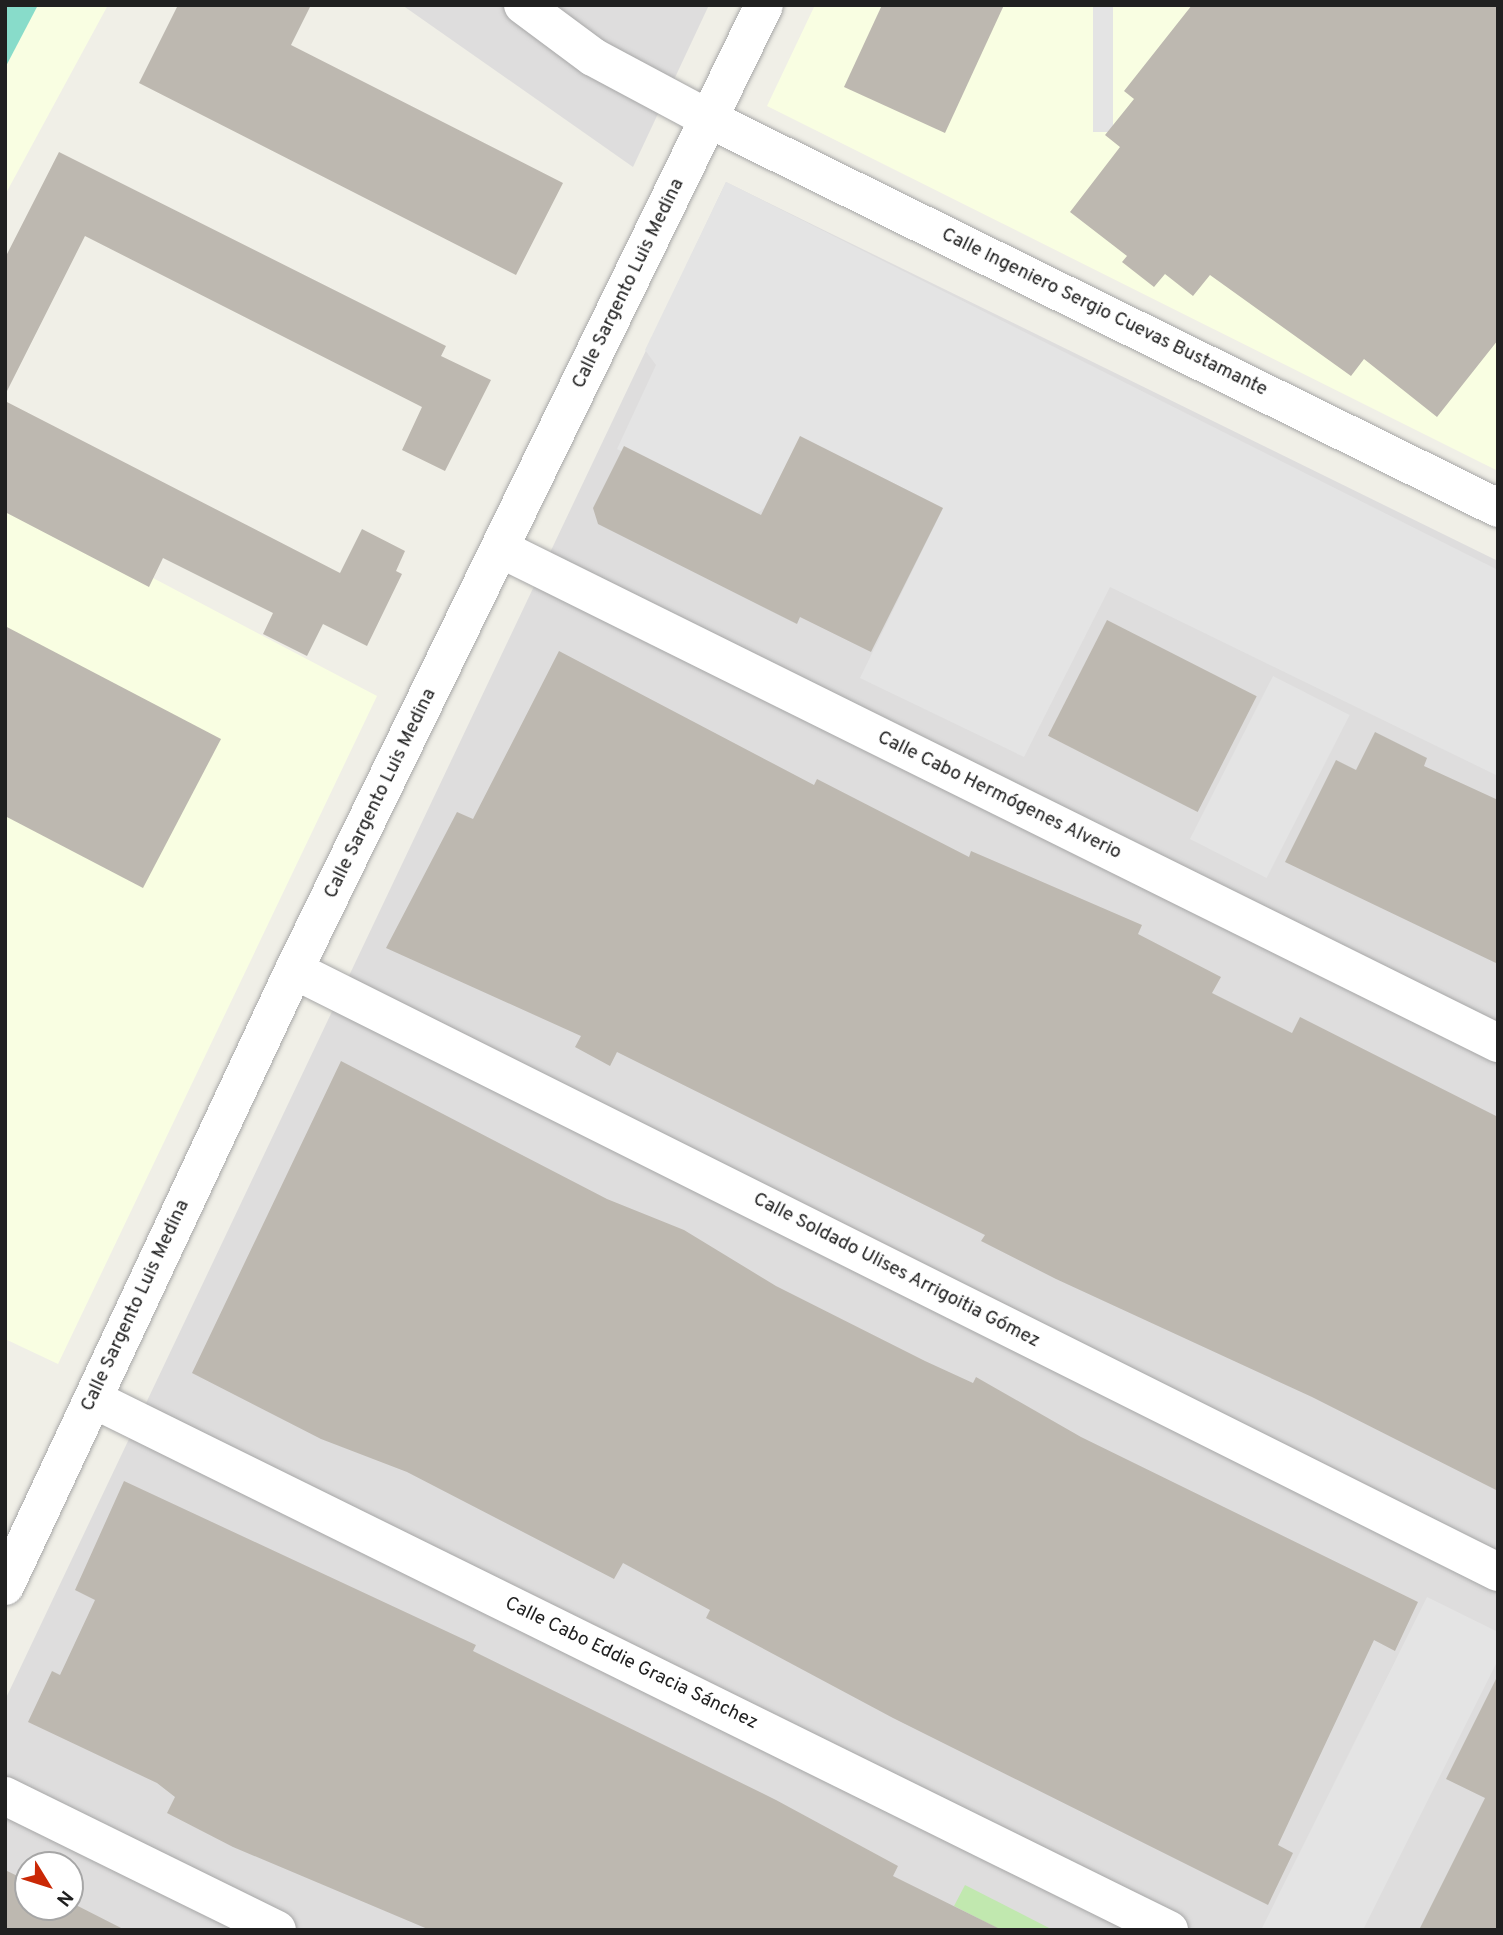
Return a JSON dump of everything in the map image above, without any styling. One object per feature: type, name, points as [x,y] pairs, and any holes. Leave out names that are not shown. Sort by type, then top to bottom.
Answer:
[{"type":"street","name":"Calle Ingeniero Sergio Cuevas Bustamante","points":[[523,5],[593,57],[709,119],[1498,508]]},
{"type":"street","name":"Calle Sargento Luis Medina","points":[[5,1587],[294,970],[764,5]]},
{"type":"street","name":"Calle Cabo Hermógenes Alverio","points":[[501,549],[1498,1043]]},
{"type":"street","name":"Calle Soldado Ulises Arrigoitia Gómez","points":[[294,970],[1498,1572]]},
{"type":"street","name":"Calle Cabo Eddie Gracia Sánchez","points":[[93,1399],[1169,1930]]},
{"type":"street","points":[[5,1796],[277,1930]]},
{"type":"shaded area","points":[[5,5],[108,5],[5,195]]},
{"type":"shaded area","points":[[5,5],[38,5],[5,68]]},
{"type":"shaded area","points":[[402,5],[709,5],[633,167]]},
{"type":"shaded area","points":[[815,5],[1498,5],[1498,471],[767,106]]},
{"type":"shaded area","points":[[1093,5],[1113,5],[1113,132],[1093,132]]},
{"type":"shaded area","points":[[726,182],[1498,561],[1498,1930],[5,1930],[5,1700]]},
{"type":"shaded area","points":[[726,182],[1498,570],[1498,776],[1110,587],[1024,757],[860,678],[943,508],[800,436],[764,508],[754,516],[617,449],[656,365],[645,350]]},
{"type":"shaded area","points":[[5,500],[377,696],[58,1364],[5,1339]]},
{"type":"shaded area","points":[[1273,676],[1350,715],[1267,878],[1190,839]]},
{"type":"shaded area","points":[[1427,1597],[1498,1632],[1498,1660],[1363,1930],[1261,1930]]},
{"type":"green space","points":[[965,1885],[1053,1930],[1001,1930],[954,1906]]},
{"type":"building","points":[[178,5],[311,5],[291,45],[563,183],[516,275],[139,83]]},
{"type":"building","points":[[882,5],[1004,5],[945,133],[844,87]]},
{"type":"building","points":[[1192,5],[1498,5],[1498,340],[1437,417],[1364,359],[1351,376],[1210,275],[1193,296],[1165,274],[1154,287],[1122,262],[1127,256],[1070,212],[1120,147],[1105,135],[1134,99],[1124,91]]},
{"type":"building","points":[[59,152],[446,346],[441,356],[491,380],[445,471],[402,450],[422,407],[85,236],[5,395],[5,258]]},
{"type":"building","points":[[5,401],[340,573],[362,529],[405,551],[396,571],[402,574],[367,646],[323,624],[307,656],[263,634],[273,613],[163,558],[149,587],[5,512]]},
{"type":"building","points":[[800,436],[943,508],[871,652],[800,617],[797,624],[598,524],[593,508],[624,446],[761,515]]},
{"type":"building","points":[[1107,620],[1257,696],[1198,812],[1048,736]]},
{"type":"building","points":[[5,626],[221,739],[143,888],[5,816]]},
{"type":"building","points":[[559,651],[814,785],[817,779],[969,857],[971,851],[1142,925],[1138,934],[1221,977],[1212,993],[1292,1033],[1300,1017],[1498,1117],[1498,1491],[1312,1397],[1056,1279],[981,1241],[985,1235],[617,1052],[610,1066],[575,1047],[581,1036],[386,948],[457,812],[473,819]]},
{"type":"building","points":[[1375,732],[1427,758],[1424,766],[1498,800],[1498,964],[1285,862],[1336,760],[1356,770]]},
{"type":"building","points":[[341,1061],[607,1199],[684,1230],[776,1286],[925,1361],[973,1383],[976,1377],[1081,1437],[1418,1602],[1395,1651],[1374,1640],[1278,1845],[1293,1853],[1268,1905],[893,1718],[706,1618],[710,1610],[623,1563],[614,1579],[407,1472],[321,1439],[192,1373]]},
{"type":"building","points":[[124,1481],[476,1645],[473,1651],[776,1800],[898,1866],[893,1876],[1002,1930],[430,1930],[233,1847],[167,1813],[175,1797],[157,1783],[28,1722],[52,1671],[60,1675],[95,1600],[75,1590]]},
{"type":"building","points":[[1498,1675],[1498,1930],[1419,1930],[1485,1798],[1446,1779]]},
{"type":"building","points":[[5,1870],[14,1874],[14,1921],[84,1921],[84,1909],[125,1930],[5,1930]]}]
